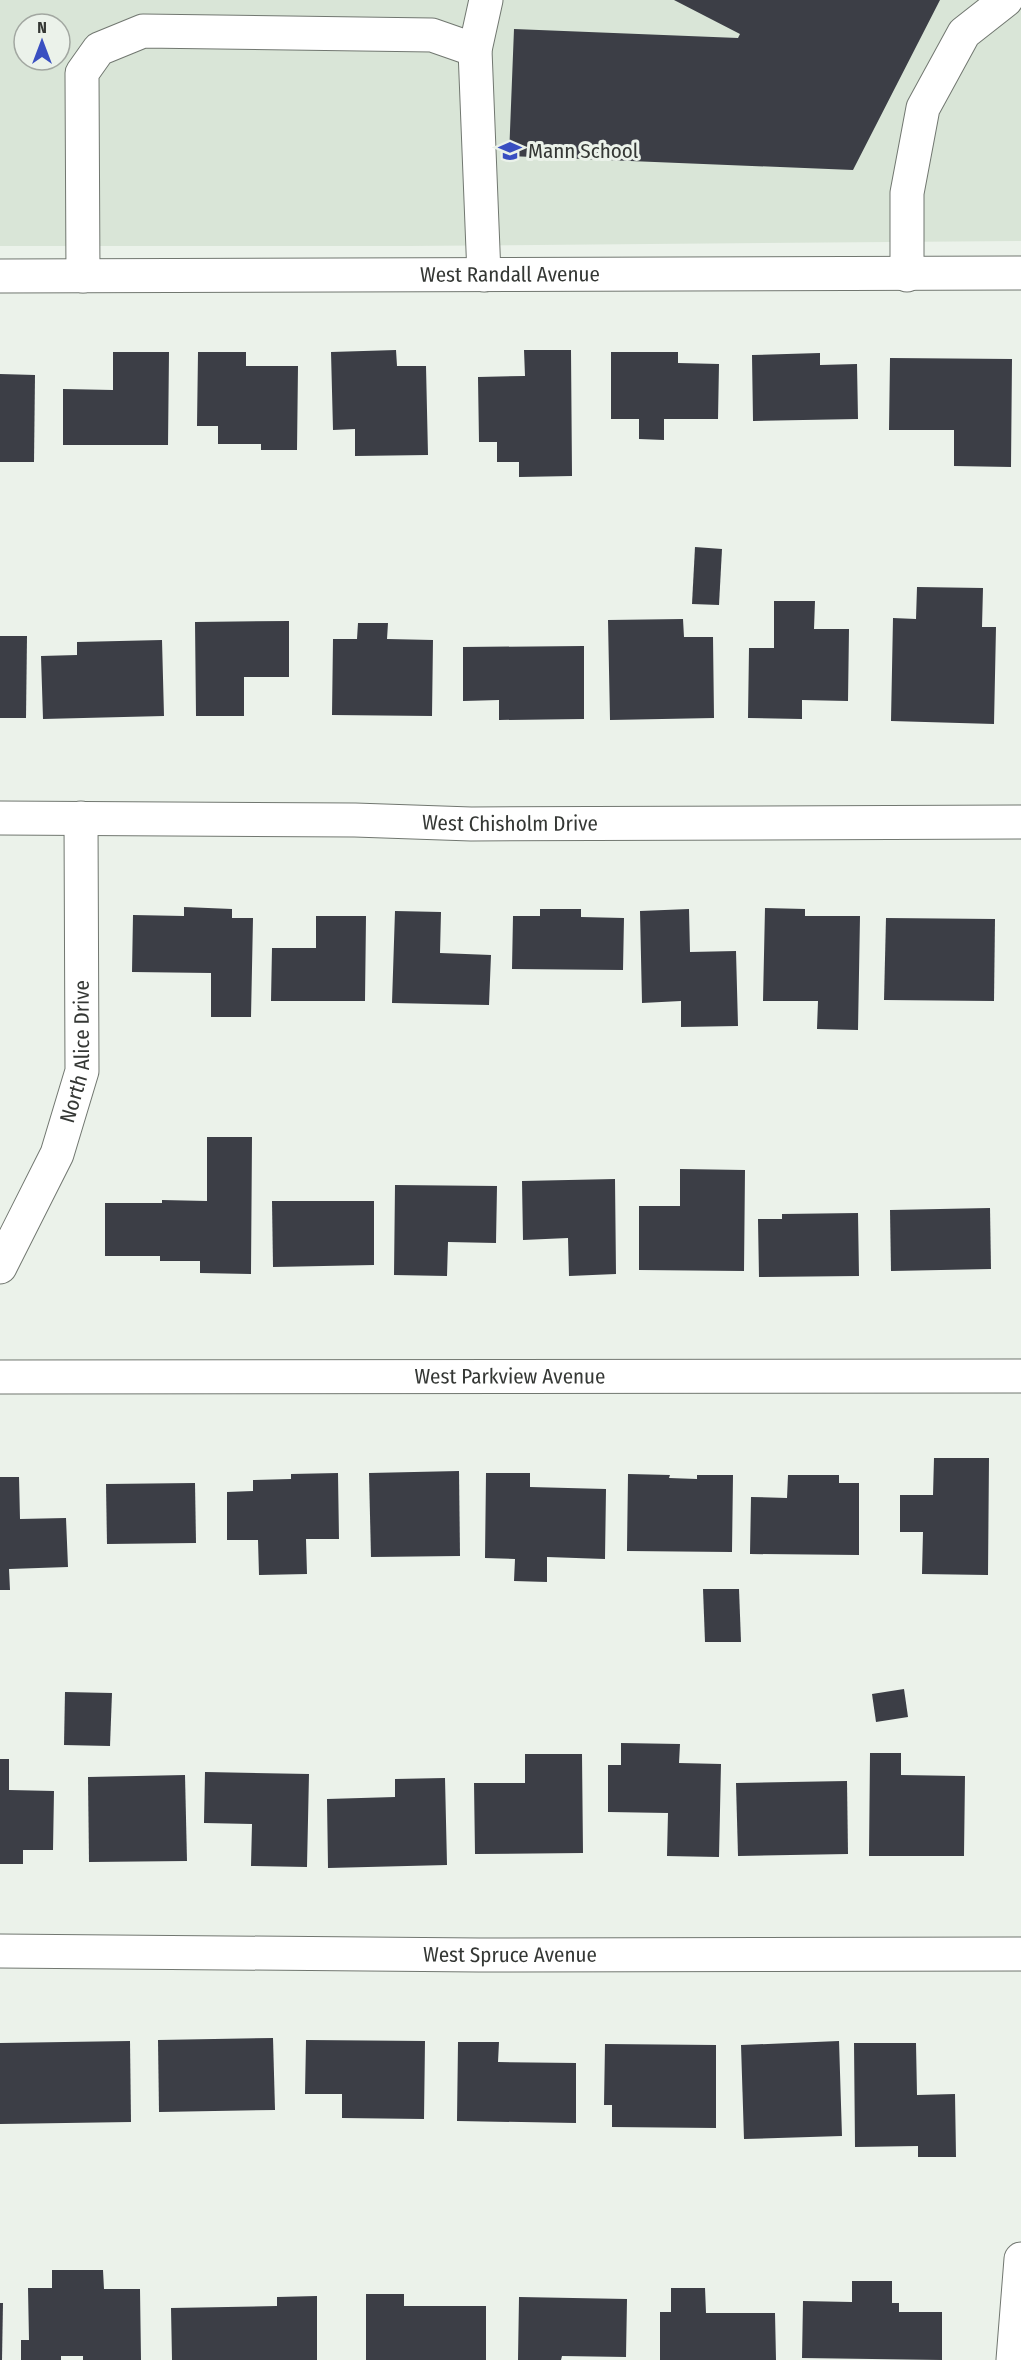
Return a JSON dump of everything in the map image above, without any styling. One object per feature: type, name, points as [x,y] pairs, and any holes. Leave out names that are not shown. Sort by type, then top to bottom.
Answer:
[{"type":"street","points":[[484,275],[475,50],[486,0]]},
{"type":"street","points":[[907,275],[907,193],[923,108],[964,33],[1006,0]]},
{"type":"street","points":[[83,276],[82,73],[99,49],[143,31],[432,34],[475,50]]},
{"type":"street","name":"West Randall Avenue","points":[[0,276],[1021,273]]},
{"type":"street","name":"West Chisholm Drive","points":[[0,818],[355,820],[471,824],[1021,822]]},
{"type":"street","name":"North Alice Drive","points":[[0,1267],[57,1155],[82,1071],[81,818]]},
{"type":"street","name":"West Parkview Avenue","points":[[0,1377],[1021,1376]]},
{"type":"street","name":"West Spruce Avenue","points":[[0,1951],[479,1955],[1021,1954]]},
{"type":"street","points":[[1014,2360],[1021,2259]]},
{"type":"shaded area","name":"Mann School","points":[[0,0],[1021,0],[1021,241],[408,246],[0,246]]},
{"type":"building","points":[[674,0],[940,0],[853,170],[509,156],[514,29],[738,38],[740,34]]},
{"type":"building","points":[[396,350],[397,366],[426,366],[428,455],[355,456],[355,429],[333,430],[331,352]]},
{"type":"building","points":[[524,350],[571,350],[572,476],[519,477],[519,462],[497,462],[497,442],[479,442],[478,377],[525,376]]},
{"type":"building","points":[[113,352],[169,352],[168,445],[63,445],[63,389],[113,390]]},
{"type":"building","points":[[198,352],[246,352],[246,366],[298,366],[297,450],[261,450],[261,444],[218,444],[218,426],[197,426]]},
{"type":"building","points":[[611,352],[678,352],[678,363],[719,364],[718,419],[664,419],[664,440],[639,439],[639,419],[611,419]]},
{"type":"building","points":[[820,353],[820,365],[857,364],[858,419],[753,421],[752,355]]},
{"type":"building","points":[[890,358],[1012,359],[1011,467],[954,466],[954,430],[889,430]]},
{"type":"building","points":[[0,374],[35,375],[34,462],[0,462]]},
{"type":"building","points":[[695,547],[722,549],[719,605],[692,604]]},
{"type":"building","points":[[917,587],[983,588],[982,627],[996,627],[994,724],[891,721],[893,618],[916,619]]},
{"type":"building","points":[[774,601],[815,601],[814,629],[849,629],[848,701],[802,700],[802,719],[748,718],[749,648],[774,648]]},
{"type":"building","points":[[683,619],[684,637],[713,637],[714,718],[610,720],[608,620]]},
{"type":"building","points":[[289,621],[289,677],[244,677],[244,716],[196,716],[195,622]]},
{"type":"building","points":[[358,623],[388,623],[387,639],[433,640],[432,716],[332,715],[333,639],[357,639]]},
{"type":"building","points":[[0,636],[27,636],[26,718],[0,718]]},
{"type":"building","points":[[162,640],[164,716],[43,719],[41,656],[77,655],[77,642]]},
{"type":"building","points":[[584,646],[584,719],[499,720],[499,700],[463,701],[463,647]]},
{"type":"building","points":[[184,907],[232,909],[232,918],[253,918],[251,1017],[211,1017],[211,973],[132,972],[133,915],[184,916]]},
{"type":"building","points":[[765,908],[805,909],[805,916],[860,916],[858,1030],[817,1029],[818,1001],[763,1001]]},
{"type":"building","points":[[540,909],[581,909],[581,917],[624,918],[623,970],[512,969],[513,916],[540,916]]},
{"type":"building","points":[[689,909],[690,952],[736,951],[738,1026],[681,1027],[681,1001],[642,1003],[640,911]]},
{"type":"building","points":[[395,911],[441,912],[440,953],[491,955],[489,1005],[392,1003]]},
{"type":"building","points":[[316,916],[366,916],[365,1001],[271,1001],[272,948],[316,948]]},
{"type":"building","points":[[886,918],[995,919],[994,1001],[884,1000]]},
{"type":"building","points":[[207,1137],[252,1137],[251,1274],[200,1273],[200,1261],[160,1261],[160,1256],[105,1256],[105,1203],[162,1203],[162,1200],[207,1201]]},
{"type":"building","points":[[680,1169],[745,1170],[744,1271],[639,1270],[639,1206],[680,1206]]},
{"type":"building","points":[[615,1179],[616,1274],[569,1276],[568,1238],[523,1240],[522,1181]]},
{"type":"building","points":[[395,1185],[497,1186],[496,1243],[448,1242],[447,1276],[394,1275]]},
{"type":"building","points":[[272,1201],[374,1201],[374,1265],[273,1267]]},
{"type":"building","points":[[990,1208],[991,1269],[891,1271],[890,1210]]},
{"type":"building","points":[[858,1213],[859,1276],[759,1277],[758,1219],[782,1219],[782,1214]]},
{"type":"building","points":[[934,1458],[989,1458],[988,1575],[922,1574],[923,1532],[900,1532],[900,1495],[933,1495]]},
{"type":"building","points":[[459,1471],[460,1556],[371,1557],[369,1473]]},
{"type":"building","points":[[338,1473],[339,1539],[306,1539],[307,1574],[259,1575],[258,1540],[227,1540],[227,1492],[253,1491],[253,1480],[291,1479],[291,1474]]},
{"type":"building","points":[[486,1473],[530,1473],[530,1487],[606,1489],[605,1559],[547,1557],[547,1582],[514,1581],[515,1559],[485,1558]]},
{"type":"building","points":[[628,1474],[670,1475],[669,1478],[697,1479],[697,1475],[733,1475],[732,1552],[627,1551]]},
{"type":"building","points":[[788,1475],[839,1475],[839,1483],[859,1483],[859,1555],[750,1554],[751,1497],[787,1498]]},
{"type":"building","points":[[0,1477],[19,1477],[20,1519],[66,1518],[68,1567],[9,1569],[10,1590],[0,1590]]},
{"type":"building","points":[[195,1483],[196,1543],[107,1544],[106,1484]]},
{"type":"building","points":[[703,1589],[739,1589],[741,1642],[705,1642]]},
{"type":"building","points":[[904,1689],[908,1717],[876,1722],[872,1694]]},
{"type":"building","points":[[65,1692],[112,1693],[110,1746],[64,1745]]},
{"type":"building","points":[[621,1743],[680,1744],[679,1763],[721,1764],[719,1857],[667,1856],[668,1813],[608,1812],[608,1765],[621,1765]]},
{"type":"building","points":[[870,1753],[901,1753],[901,1775],[965,1776],[964,1856],[869,1856]]},
{"type":"building","points":[[525,1754],[582,1754],[583,1853],[475,1854],[474,1783],[525,1783]]},
{"type":"building","points":[[0,1759],[9,1759],[9,1790],[54,1791],[53,1850],[23,1850],[23,1864],[0,1864]]},
{"type":"building","points":[[205,1772],[309,1774],[307,1867],[251,1866],[252,1824],[204,1823]]},
{"type":"building","points":[[185,1775],[187,1861],[89,1862],[88,1777]]},
{"type":"building","points":[[445,1778],[447,1865],[328,1868],[327,1799],[395,1797],[395,1779]]},
{"type":"building","points":[[847,1781],[848,1854],[738,1856],[736,1783]]},
{"type":"building","points":[[273,2038],[275,2110],[159,2112],[158,2040]]},
{"type":"building","points":[[306,2040],[425,2041],[424,2119],[342,2118],[342,2094],[305,2094]]},
{"type":"building","points":[[130,2041],[131,2122],[0,2124],[0,2043]]},
{"type":"building","points":[[839,2041],[842,2136],[744,2139],[741,2045]]},
{"type":"building","points":[[458,2042],[499,2042],[498,2062],[576,2063],[576,2123],[457,2121]]},
{"type":"building","points":[[854,2043],[916,2043],[917,2095],[955,2094],[956,2157],[918,2157],[918,2146],[855,2147]]},
{"type":"building","points":[[605,2044],[716,2045],[716,2128],[612,2127],[612,2105],[604,2105]]},
{"type":"building","points":[[52,2270],[103,2270],[104,2289],[140,2289],[141,2360],[83,2360],[83,2356],[61,2356],[61,2360],[21,2360],[21,2340],[29,2340],[28,2288],[52,2288]]},
{"type":"building","points":[[852,2281],[892,2281],[892,2303],[899,2303],[899,2312],[942,2312],[942,2360],[802,2358],[803,2301],[852,2302]]},
{"type":"building","points":[[671,2288],[705,2288],[706,2313],[775,2313],[776,2360],[660,2360],[660,2312],[671,2312]]},
{"type":"building","points":[[366,2294],[404,2294],[404,2306],[486,2306],[486,2360],[366,2360]]},
{"type":"building","points":[[317,2296],[317,2360],[172,2360],[171,2308],[277,2306],[277,2297]]},
{"type":"building","points":[[519,2297],[627,2299],[626,2357],[562,2356],[561,2360],[518,2360]]},
{"type":"building","points":[[0,2303],[3,2303],[2,2360],[0,2360]]},
{"type":"place","name":"Mann School","points":[[510,151]]}]
